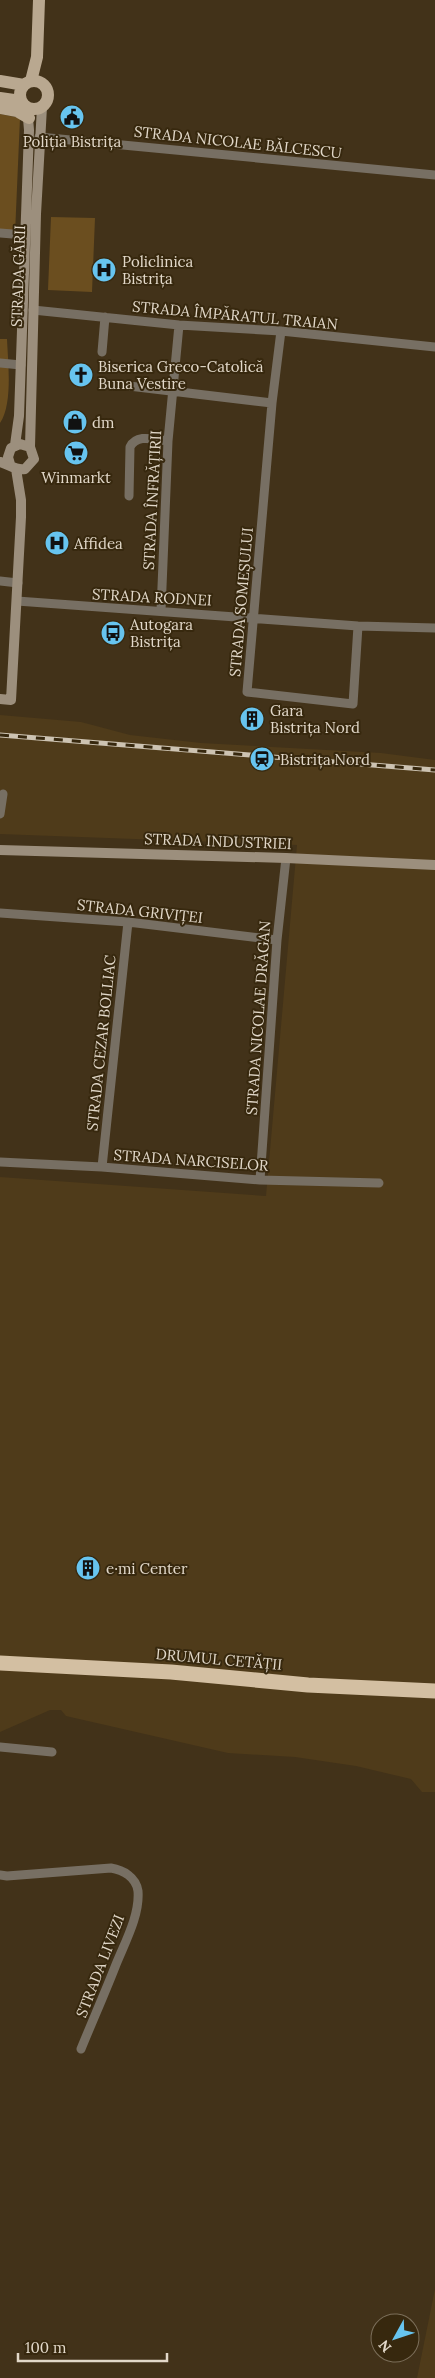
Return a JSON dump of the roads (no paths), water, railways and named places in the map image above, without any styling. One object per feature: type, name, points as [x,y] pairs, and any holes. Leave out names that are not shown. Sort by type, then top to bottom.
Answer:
[{"type":"highway","name":"DRUMUL CETĂȚII","points":[[0,1663],[171,1672],[308,1684],[435,1691]]},
{"type":"main road","points":[[26,109],[20,92],[31,82],[36,57],[39,0]]},
{"type":"main road","points":[[0,81],[31,82],[48,91],[48,100],[42,107],[37,109],[17,111],[0,108]]},
{"type":"main road","points":[[0,98],[26,109]]},
{"type":"main road","name":"STRADA GĂRII","points":[[0,700],[11,700],[21,500],[29,467],[34,456],[30,447],[33,310],[39,137],[42,107]]},
{"type":"main road","name":"STRADA GĂRII","points":[[21,500],[9,465],[8,450],[20,416],[26,109]]},
{"type":"main road","points":[[8,450],[24,444],[30,447]]},
{"type":"main road","points":[[9,465],[21,470],[29,467]]},
{"type":"main road","name":"STRADA INDUSTRIEI","points":[[0,850],[435,864]]},
{"type":"street","name":"STRADA NICOLAE BĂLCESCU","points":[[39,137],[435,175]]},
{"type":"street","points":[[0,234],[25,235]]},
{"type":"street","name":"STRADA ÎMPĂRATUL TRAIAN","points":[[33,310],[179,325],[282,331],[435,347]]},
{"type":"street","points":[[102,352],[105,317]]},
{"type":"street","name":"STRADA ÎNFRĂȚIRII","points":[[161,611],[168,441],[179,325]]},
{"type":"street","name":"STRADA SOMEȘULUI","points":[[282,331],[272,403],[247,692],[353,704],[358,626]]},
{"type":"street","points":[[0,363],[21,365]]},
{"type":"street","points":[[129,386],[272,403]]},
{"type":"street","points":[[130,496],[130,447],[132,443],[140,438],[168,441]]},
{"type":"street","points":[[0,581],[18,583]]},
{"type":"street","name":"STRADA RODNEI","points":[[16,602],[254,617],[358,626],[435,628]]},
{"type":"street","points":[[0,814],[3,794]]},
{"type":"street","name":"STRADA NICOLAE DRĂGAN","points":[[260,1180],[277,940],[286,858]]},
{"type":"street","name":"STRADA GRIVIȚEI","points":[[0,913],[128,922],[277,940]]},
{"type":"street","name":"STRADA CEZAR BOLLIAC","points":[[102,1167],[128,922]]},
{"type":"street","name":"STRADA NARCISELOR","points":[[0,1162],[102,1167],[260,1180],[379,1182]]},
{"type":"street","points":[[0,1747],[52,1752]]},
{"type":"street","name":"STRADA LIVEZI","points":[[0,1875],[111,1868],[122,1870],[133,1878],[138,1888],[138,1900],[132,1924],[81,2049]]},
{"type":"railway","points":[[0,735],[435,770]]},
{"type":"place","name":"Poliția Bistrița","points":[[72,117]]},
{"type":"place","name":"Policlinica Bistrița","points":[[104,270]]},
{"type":"place","name":"Biserica Greco-Catolică Buna Vestire","points":[[81,375]]},
{"type":"place","name":"dm","points":[[75,422]]},
{"type":"place","name":"Winmarkt","points":[[76,453]]},
{"type":"place","name":"Affidea","points":[[57,543]]},
{"type":"place","name":"Autogara Bistrița","points":[[113,633]]},
{"type":"place","name":"Gara Bistrița Nord","points":[[252,719]]},
{"type":"place","name":"Bistrița Nord","points":[[262,759]]},
{"type":"place","name":"e·mi Center","points":[[88,1568]]}]
